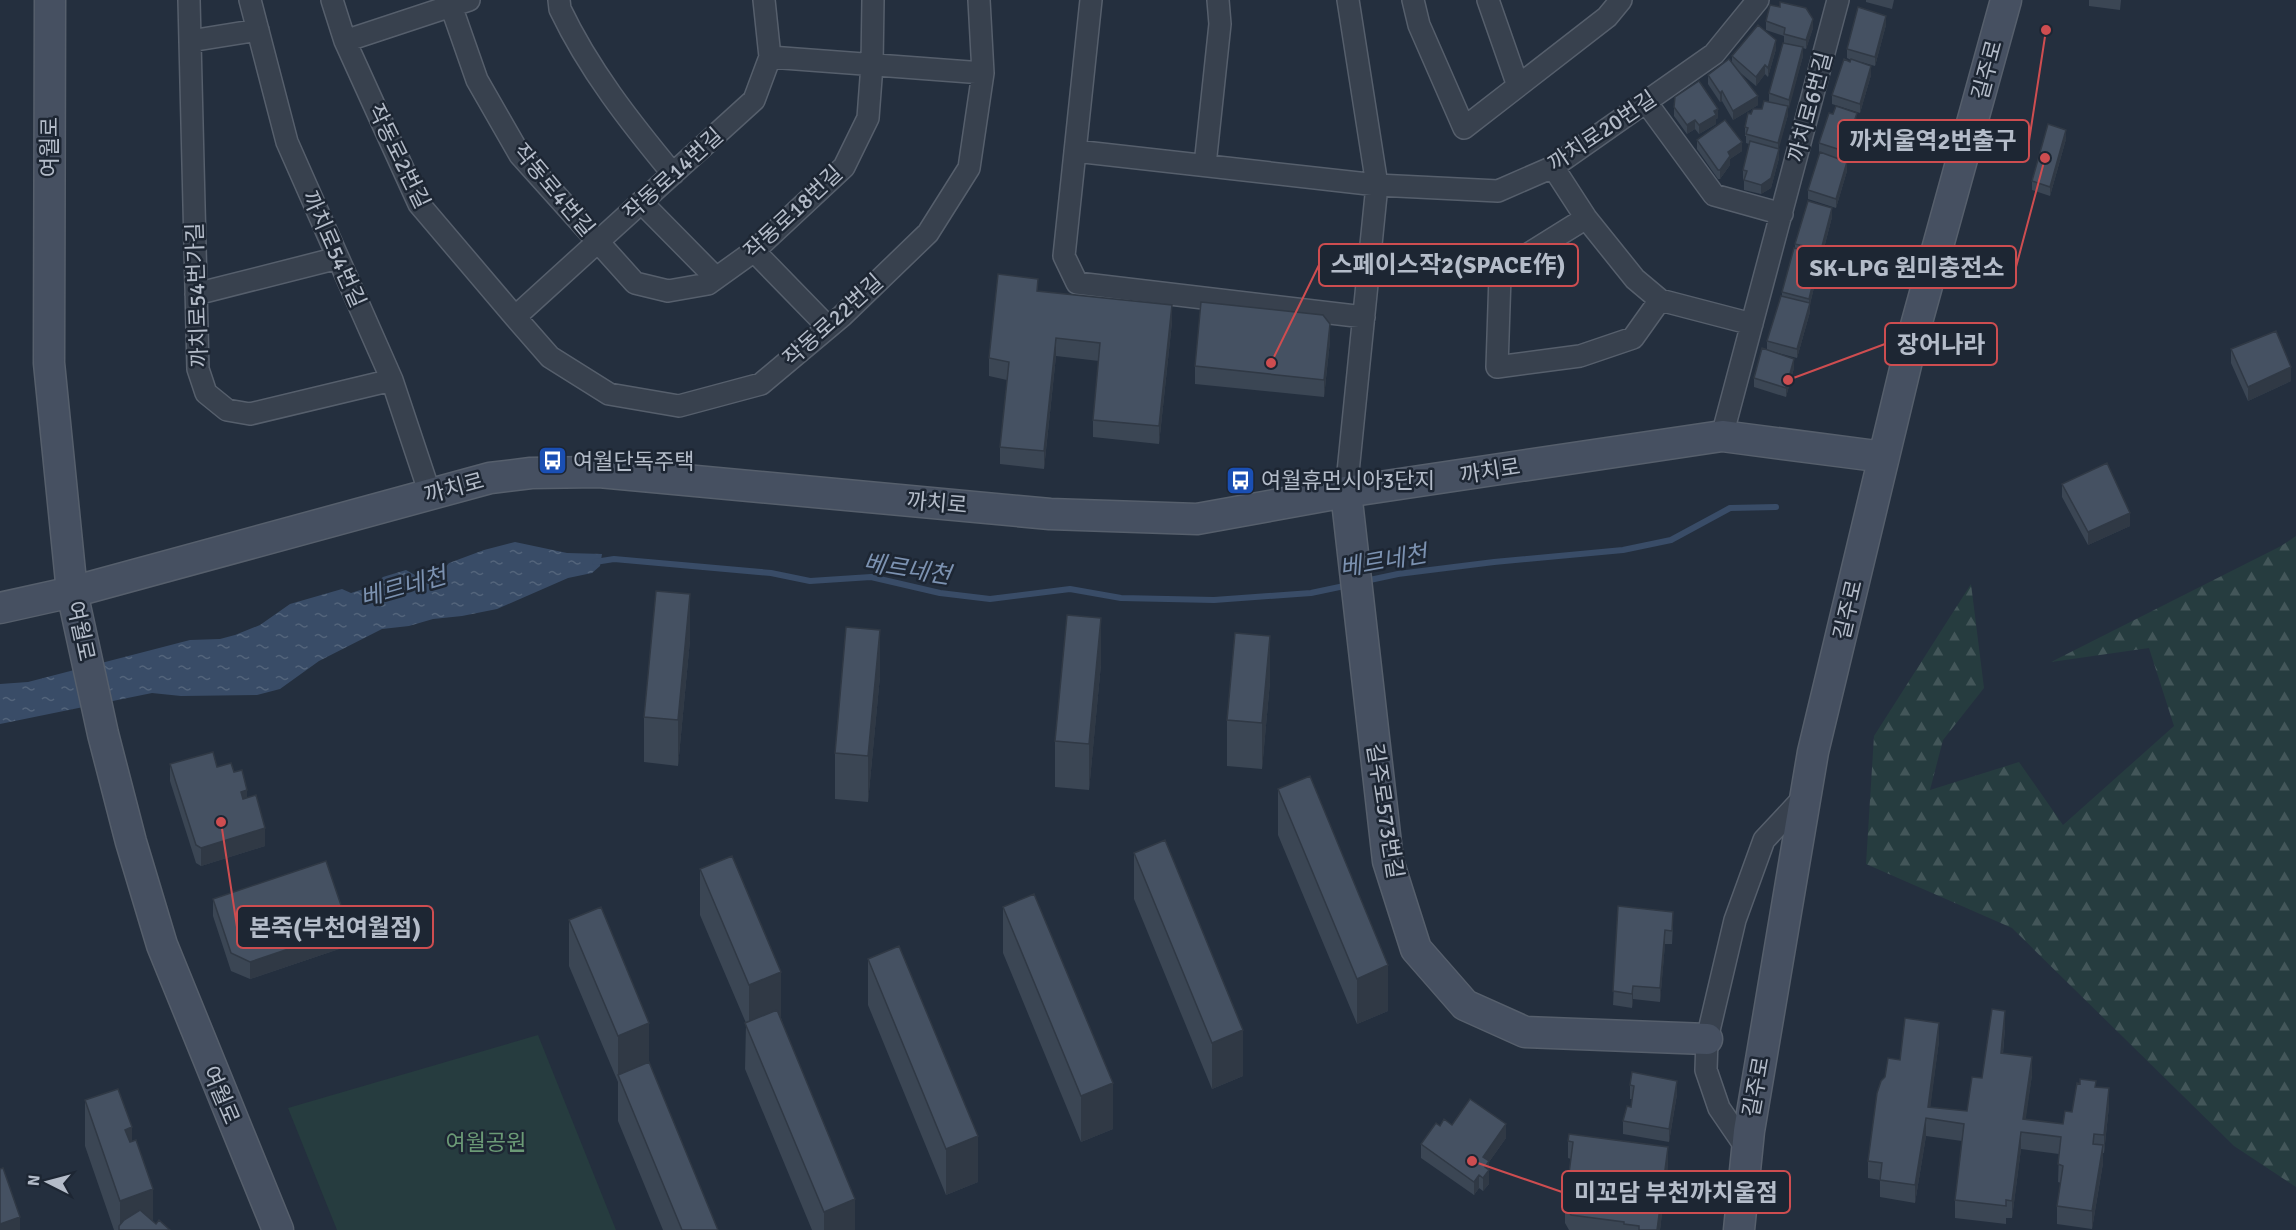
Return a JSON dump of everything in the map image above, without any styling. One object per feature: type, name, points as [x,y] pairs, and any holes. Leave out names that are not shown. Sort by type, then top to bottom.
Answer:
[{"type":"street","name":"여월로","points":[[50,0],[49,363],[72,592],[103,734],[131,842],[162,945],[278,1230]]},
{"type":"street","name":"까치로54번가길","points":[[189,0],[198,369],[206,393],[227,410],[250,414],[392,380]]},
{"type":"street","name":"까치로54번길","points":[[250,0],[287,142],[392,380],[430,494]]},
{"type":"street","name":"작동로2번길","points":[[332,0],[345,41],[419,204],[515,317]]},
{"type":"street","points":[[559,0],[560,9],[587,61],[628,119],[673,174]]},
{"type":"street","name":"작동로14번길","points":[[515,317],[754,100],[770,57],[764,0]]},
{"type":"street","name":"작동로18번길","points":[[597,243],[635,283],[668,291],[708,284],[754,251],[844,167],[868,118],[873,65],[873,0]]},
{"type":"street","name":"작동로22번길","points":[[515,317],[550,357],[609,394],[679,406],[761,384],[828,327],[928,233],[969,168],[983,73],[979,0]]},
{"type":"street","points":[[1091,0],[1064,256],[1077,283],[1364,317]]},
{"type":"street","points":[[1205,165],[1220,24],[1218,0]]},
{"type":"street","points":[[1346,492],[1377,185],[1348,0]]},
{"type":"street","points":[[1413,0],[1419,25],[1464,128],[1518,86],[1605,9],[1621,0]]},
{"type":"street","points":[[1488,0],[1518,86]]},
{"type":"street","name":"까치로20번길","points":[[1075,151],[1377,185],[1498,191],[1552,167],[1714,54],[1758,0]]},
{"type":"street","name":"까치로6번길","points":[[1722,436],[1838,0]]},
{"type":"street","name":"길주로","points":[[1739,1230],[1747,1149],[1814,752],[1912,340],[2006,0]]},
{"type":"street","points":[[345,41],[456,2]]},
{"type":"street","name":"작동로4번길","points":[[456,2],[477,80],[520,155],[597,243]]},
{"type":"street","points":[[190,41],[258,30]]},
{"type":"street","points":[[770,57],[983,73]]},
{"type":"street","points":[[1646,102],[1714,195],[1782,214]]},
{"type":"street","points":[[1552,167],[1586,218],[1635,279],[1660,300],[1752,324]]},
{"type":"street","points":[[641,202],[716,278]]},
{"type":"street","points":[[1586,218],[1512,264],[1500,276],[1497,367],[1580,356],[1633,338],[1660,300]]},
{"type":"street","points":[[754,251],[828,327]]},
{"type":"street","points":[[196,294],[338,258]]},
{"type":"street","name":"까치로","points":[[0,608],[72,592],[490,478],[531,473],[599,472],[1050,514],[1197,519],[1346,492],[1722,436],[1884,457]]},
{"type":"street","name":"길주로573번길","points":[[1346,492],[1388,861],[1416,949],[1465,1005],[1525,1032],[1707,1039]]},
{"type":"street","points":[[1747,1149],[1719,1108],[1706,1070],[1707,1039],[1735,920],[1764,840],[1806,795]]},
{"type":"green space","points":[[2296,536],[2296,1187],[2234,1146],[2012,928],[1866,864],[1874,736],[1971,584],[1984,688],[1943,740],[1930,790],[2019,762],[2063,825],[2174,726],[2149,648],[2051,662],[2281,546]]},
{"type":"green space","name":"여월공원","points":[[538,1035],[616,1230],[337,1230],[288,1108]]},
{"type":"water","points":[[515,542],[567,553],[602,554],[600,566],[592,573],[568,578],[497,609],[382,629],[319,661],[280,689],[257,695],[181,696],[152,693],[0,724],[0,684],[28,682],[190,640],[220,639],[235,635],[260,625],[290,604],[342,589],[351,593],[373,586],[383,577],[406,570],[424,580],[438,576],[449,563]]},
{"type":"building","points":[[1780,2],[1806,8],[1813,19],[1806,40],[1784,34],[1785,28],[1766,21],[1770,5],[1780,7]]},
{"type":"building","points":[[1858,7],[1886,16],[1875,57],[1847,49]]},
{"type":"building","points":[[1758,25],[1776,40],[1768,68],[1765,65],[1756,77],[1732,56]]},
{"type":"building","points":[[1783,43],[1803,47],[1789,100],[1769,93]]},
{"type":"building","points":[[1729,59],[1758,96],[1733,111],[1722,91],[1720,93],[1708,75]]},
{"type":"building","points":[[1844,59],[1871,66],[1860,104],[1832,95]]},
{"type":"building","points":[[1699,81],[1718,109],[1714,111],[1716,115],[1699,125],[1695,120],[1687,125],[1674,107],[1675,97]]},
{"type":"building","points":[[1764,101],[1788,106],[1778,143],[1746,134],[1748,113],[1751,114],[1753,109],[1762,109]]},
{"type":"building","points":[[1836,106],[1857,113],[1855,119],[1859,120],[1850,153],[1819,143],[1829,113],[1833,114]]},
{"type":"building","points":[[1725,120],[1742,142],[1728,152],[1730,156],[1718,170],[1697,140]]},
{"type":"building","points":[[2048,124],[2066,130],[2050,187],[2032,181]]},
{"type":"building","points":[[1750,141],[1779,149],[1771,178],[1761,185],[1744,180],[1747,171],[1743,170]]},
{"type":"building","points":[[1820,152],[1847,162],[1836,199],[1808,190]]},
{"type":"building","points":[[1808,201],[1832,208],[1821,250],[1795,244]]},
{"type":"building","points":[[1794,248],[1820,254],[1809,299],[1782,292]]},
{"type":"building","points":[[998,274],[1038,279],[1037,291],[1172,305],[1159,426],[1093,420],[1100,343],[1056,338],[1044,451],[1000,447],[1009,362],[989,358]]},
{"type":"building","points":[[1781,296],[1810,303],[1797,349],[1767,341]]},
{"type":"building","points":[[1201,302],[1323,315],[1330,324],[1324,380],[1195,366]]},
{"type":"building","points":[[2276,331],[2291,367],[2248,387],[2231,349]]},
{"type":"building","points":[[1762,348],[1794,359],[1786,388],[1754,378]]},
{"type":"building","points":[[2107,463],[2130,513],[2088,532],[2062,484]]},
{"type":"building","points":[[656,591],[690,594],[678,720],[644,717]]},
{"type":"building","points":[[1067,615],[1101,618],[1089,744],[1055,741]]},
{"type":"building","points":[[846,627],[880,630],[868,756],[835,753]]},
{"type":"building","points":[[1235,633],[1270,636],[1262,723],[1227,720]]},
{"type":"building","points":[[213,752],[217,767],[231,763],[234,772],[242,770],[247,790],[241,792],[243,799],[256,795],[265,828],[201,848],[196,845],[170,764]]},
{"type":"building","points":[[1310,776],[1388,965],[1357,979],[1278,789]]},
{"type":"building","points":[[1165,840],[1243,1030],[1212,1043],[1134,853]]},
{"type":"building","points":[[732,856],[781,972],[749,985],[700,869]]},
{"type":"building","points":[[326,861],[346,920],[339,932],[250,962],[231,953],[213,899]]},
{"type":"building","points":[[1034,894],[1113,1083],[1081,1096],[1003,907]]},
{"type":"building","points":[[1618,906],[1673,912],[1672,931],[1665,930],[1660,988],[1633,986],[1632,994],[1613,991]]},
{"type":"building","points":[[601,907],[649,1023],[618,1036],[569,920]]},
{"type":"building","points":[[899,946],[978,1136],[946,1149],[868,959]]},
{"type":"building","points":[[1992,1009],[2005,1011],[2001,1053],[2032,1057],[2023,1119],[2063,1124],[2065,1111],[2072,1112],[2077,1083],[2080,1084],[2080,1079],[2096,1081],[2095,1087],[2109,1088],[2104,1135],[2094,1134],[2093,1144],[2103,1145],[2092,1211],[2057,1206],[2063,1166],[2058,1164],[2061,1137],[2021,1132],[2012,1201],[2006,1200],[2006,1206],[1955,1200],[1964,1124],[1926,1118],[1915,1185],[1880,1180],[1882,1163],[1868,1161],[1877,1093],[1885,1077],[1888,1058],[1900,1060],[1905,1018],[1939,1023],[1928,1107],[1967,1111],[1972,1077],[1982,1078]]},
{"type":"building","points":[[777,1010],[855,1199],[824,1212],[745,1023]]},
{"type":"building","points":[[649,1062],[718,1230],[682,1230],[618,1075]]},
{"type":"building","points":[[1632,1072],[1677,1081],[1669,1129],[1623,1121],[1627,1106],[1631,1107],[1634,1086],[1630,1085]]},
{"type":"building","points":[[118,1089],[132,1127],[125,1130],[130,1142],[136,1140],[153,1189],[120,1201],[85,1100]]},
{"type":"building","points":[[1470,1099],[1506,1124],[1483,1157],[1489,1161],[1485,1167],[1489,1170],[1483,1178],[1479,1175],[1474,1182],[1421,1144],[1436,1123],[1440,1126],[1444,1119],[1452,1125]]},
{"type":"building","points":[[1569,1134],[1668,1147],[1657,1230],[1639,1230],[1639,1226],[1624,1224],[1624,1222],[1571,1215],[1565,1205],[1573,1142],[1568,1141]]},
{"type":"building","points":[[3,1168],[20,1217],[0,1224],[0,1169]]},
{"type":"building","points":[[140,1210],[156,1224],[159,1220],[170,1230],[119,1230],[124,1220]]},
{"type":"waterway","name":"베르네천","points":[[1365,581],[1398,574],[1494,562],[1623,550],[1671,540],[1730,508],[1776,507]]},
{"type":"waterway","name":"베르네천","points":[[595,562],[614,559],[771,573],[810,581],[871,577],[940,593],[990,599],[1070,589],[1121,598],[1214,600],[1311,593],[1349,585]]},
{"type":"place","name":"까치울역2번출구","points":[[2046,30]]},
{"type":"place","name":"SK-LPG 원미충전소","points":[[2045,158]]},
{"type":"place","name":"스페이스작2(SPACE作)","points":[[1271,363]]},
{"type":"place","name":"장어나라","points":[[1788,380]]},
{"type":"place","name":"여월단독주택","points":[[552,461]]},
{"type":"place","name":"여월휴먼시아3단지","points":[[1240,480]]},
{"type":"place","name":"본죽(부천여월점)","points":[[221,822]]},
{"type":"place","name":"미꼬담 부천까치울점","points":[[1472,1161]]}]
